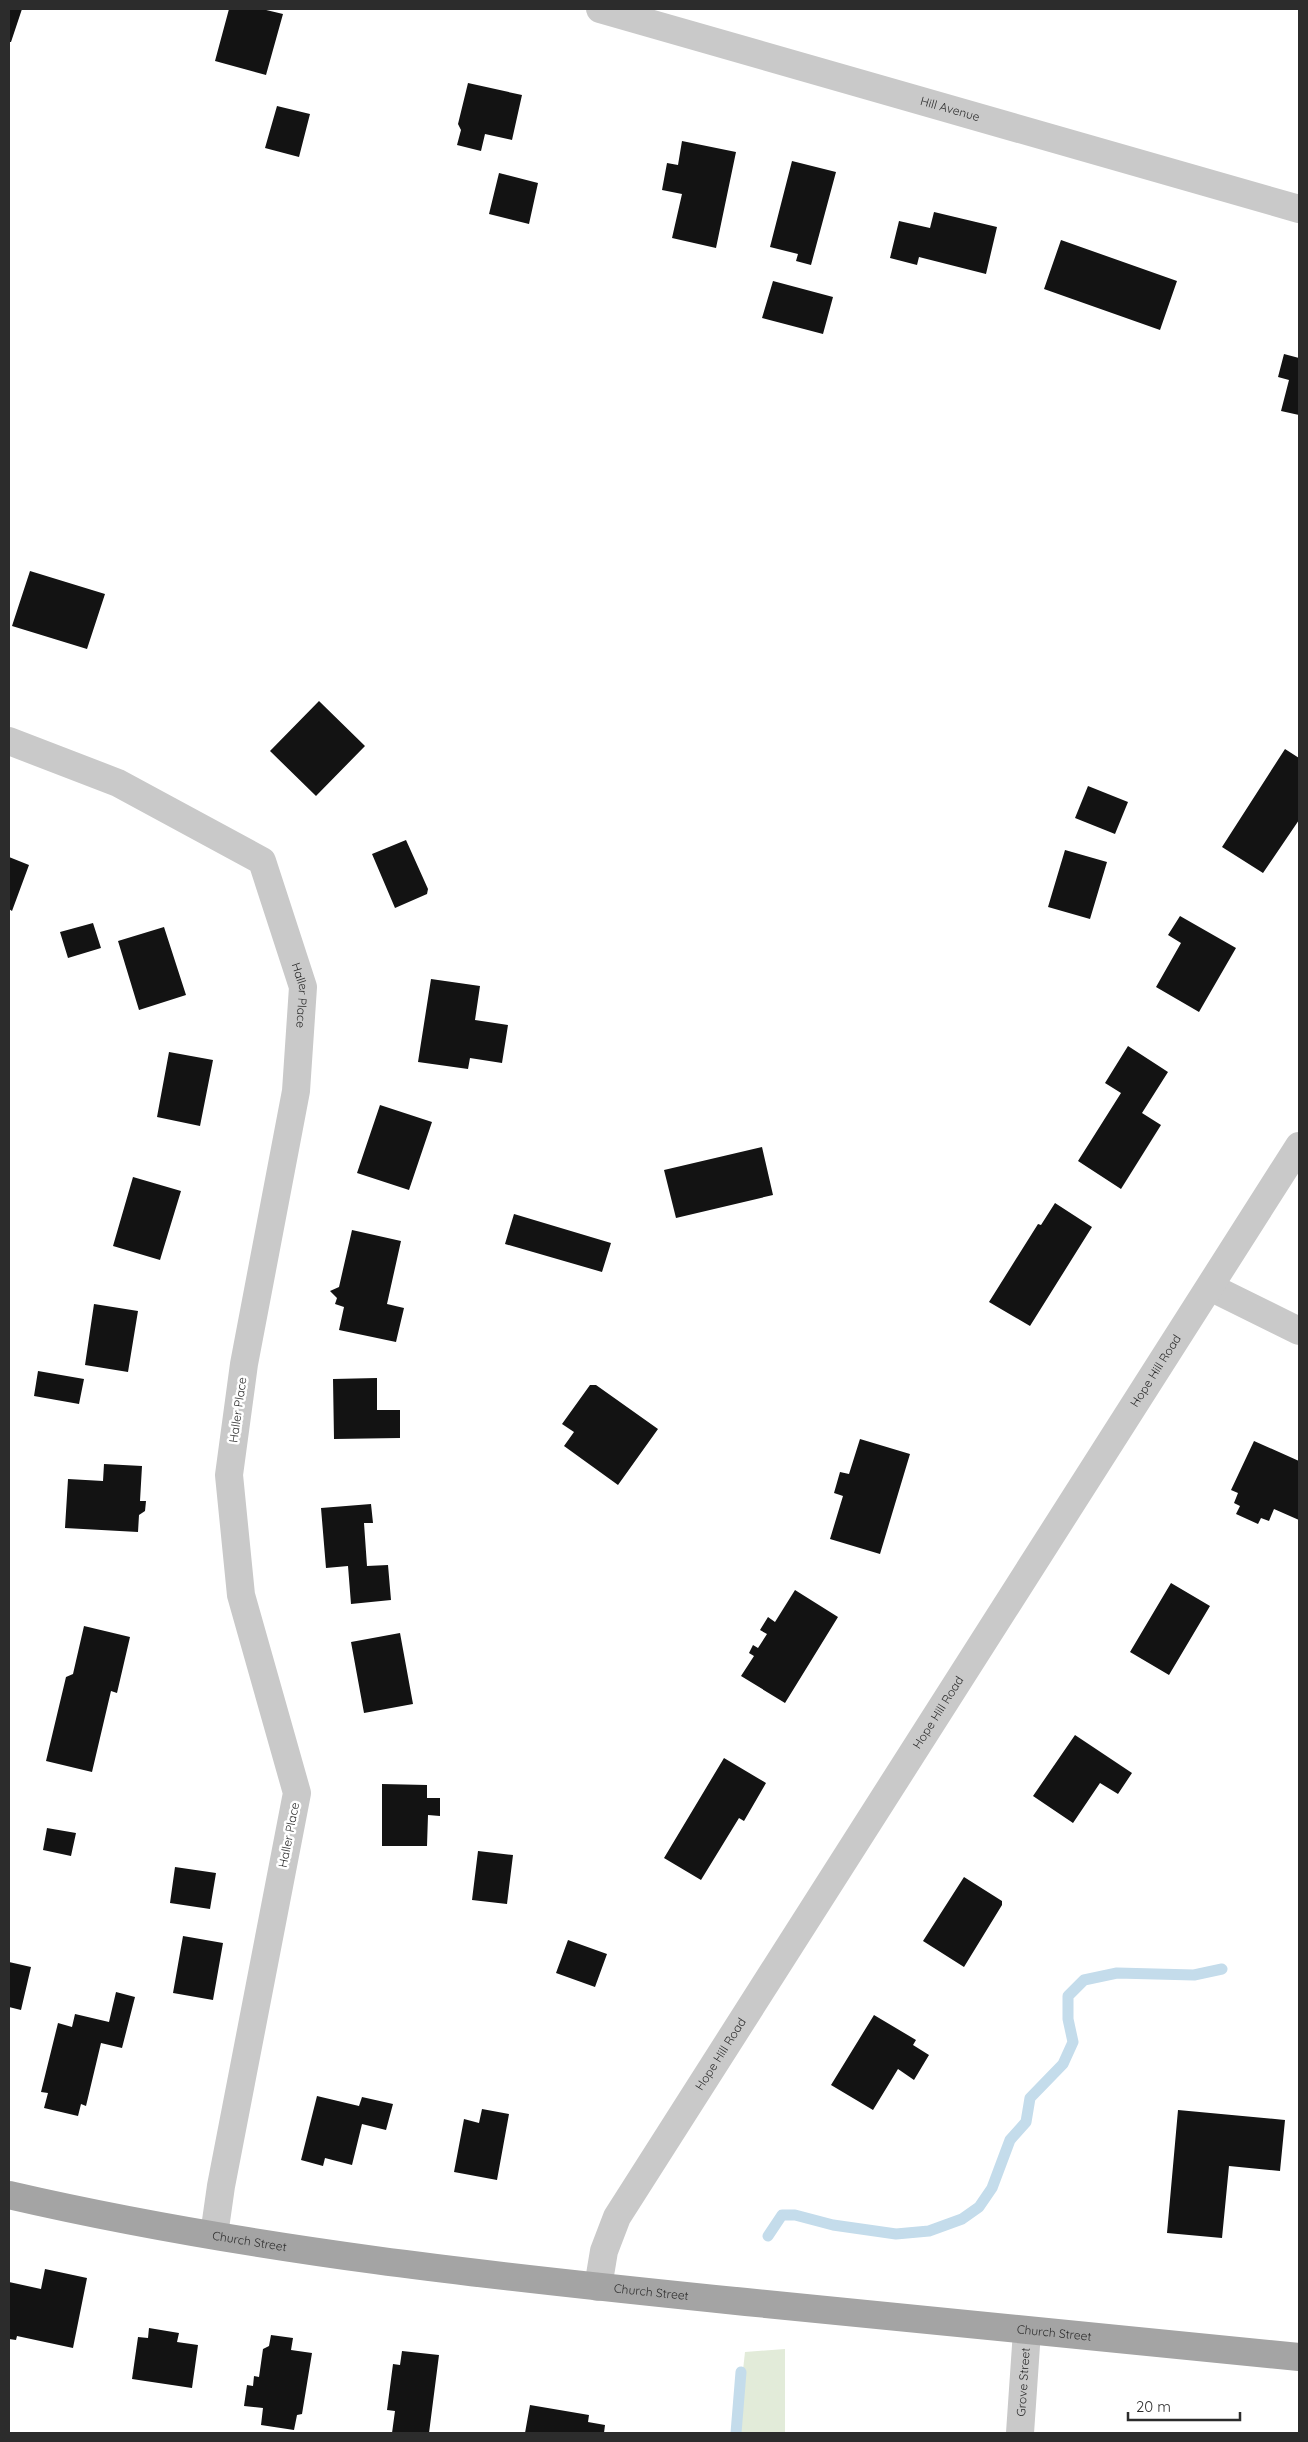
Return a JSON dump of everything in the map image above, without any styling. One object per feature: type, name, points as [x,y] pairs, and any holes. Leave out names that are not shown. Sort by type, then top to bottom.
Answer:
[{"type":"main road","name":"Church Street","points":[[9,2196],[214,2235],[451,2270],[598,2287],[1299,2357]]},
{"type":"street","name":"Hill Avenue","points":[[600,9],[1299,209]]},
{"type":"street","name":"Haller Place","points":[[9,741],[118,783],[262,862],[303,987],[296,1091],[244,1364],[229,1476],[241,1595],[297,1793],[214,2235]]},
{"type":"street","name":"Hope Hill Road","points":[[598,2287],[604,2251],[617,2217],[1299,1146]]},
{"type":"street","points":[[1210,1287],[1299,1332]]},
{"type":"street","name":"Grove Street","points":[[1020,2433],[1028,2331]]},
{"type":"green space","points":[[785,2349],[785,2433],[736,2433],[745,2352]]},
{"type":"building","points":[[9,9],[22,9],[11,42],[9,42]]},
{"type":"building","points":[[229,9],[262,9],[283,14],[266,75],[215,61]]},
{"type":"building","points":[[468,83],[522,95],[512,140],[485,134],[481,151],[457,145],[461,130],[458,124]]},
{"type":"building","points":[[277,106],[310,114],[299,157],[265,148]]},
{"type":"building","points":[[682,141],[736,152],[716,248],[672,238],[682,194],[662,190],[667,163],[678,165]]},
{"type":"building","points":[[792,161],[836,172],[811,265],[796,261],[798,254],[770,247]]},
{"type":"building","points":[[499,173],[538,183],[529,224],[489,214]]},
{"type":"building","points":[[934,212],[997,227],[986,274],[919,257],[917,265],[890,258],[899,221],[930,228]]},
{"type":"building","points":[[1061,240],[1177,281],[1160,330],[1044,289]]},
{"type":"building","points":[[773,281],[833,297],[823,334],[762,318]]},
{"type":"building","points":[[1284,354],[1299,358],[1299,415],[1281,411],[1289,380],[1278,377]]},
{"type":"building","points":[[30,571],[105,594],[87,649],[12,626]]},
{"type":"building","points":[[319,701],[365,746],[316,796],[270,751]]},
{"type":"building","points":[[1285,749],[1299,758],[1299,820],[1263,873],[1222,847]]},
{"type":"building","points":[[1088,786],[1128,802],[1115,834],[1075,818]]},
{"type":"building","points":[[406,840],[428,889],[427,894],[395,908],[372,854]]},
{"type":"building","points":[[1065,850],[1107,862],[1090,919],[1048,907]]},
{"type":"building","points":[[9,857],[29,865],[12,911],[9,909]]},
{"type":"building","points":[[1180,916],[1236,948],[1199,1012],[1156,987],[1181,943],[1168,935]]},
{"type":"building","points":[[93,923],[101,948],[68,958],[60,932]]},
{"type":"building","points":[[164,927],[186,995],[139,1010],[118,941]]},
{"type":"building","points":[[431,979],[480,986],[475,1020],[508,1025],[502,1063],[470,1058],[468,1069],[418,1062]]},
{"type":"building","points":[[1128,1046],[1168,1072],[1142,1113],[1161,1125],[1121,1189],[1078,1161],[1121,1093],[1105,1083]]},
{"type":"building","points":[[169,1052],[213,1060],[200,1126],[157,1117]]},
{"type":"building","points":[[380,1105],[432,1122],[409,1190],[357,1173]]},
{"type":"building","points":[[762,1147],[773,1195],[676,1218],[664,1170]]},
{"type":"building","points":[[133,1177],[181,1191],[160,1260],[113,1246]]},
{"type":"building","points":[[1055,1203],[1092,1227],[1030,1326],[989,1302],[1038,1224],[1041,1225]]},
{"type":"building","points":[[514,1214],[611,1243],[602,1272],[505,1244]]},
{"type":"building","points":[[352,1230],[401,1241],[387,1304],[404,1308],[396,1342],[339,1330],[344,1307],[335,1304],[337,1298],[330,1291],[339,1287]]},
{"type":"building","points":[[94,1304],[138,1311],[128,1372],[85,1365]]},
{"type":"building","points":[[38,1371],[84,1379],[79,1404],[34,1396]]},
{"type":"building","points":[[377,1378],[377,1410],[400,1410],[400,1438],[334,1439],[333,1379]]},
{"type":"building","points":[[590,1385],[596,1385],[658,1429],[618,1485],[564,1446],[574,1432],[562,1424]]},
{"type":"building","points":[[860,1439],[910,1454],[880,1554],[830,1539],[843,1496],[834,1493],[840,1472],[849,1474]]},
{"type":"building","points":[[1254,1441],[1299,1461],[1299,1520],[1274,1509],[1269,1521],[1261,1518],[1258,1524],[1236,1514],[1240,1506],[1234,1503],[1238,1493],[1231,1490]]},
{"type":"building","points":[[104,1464],[142,1466],[140,1501],[146,1501],[145,1511],[139,1515],[138,1532],[65,1528],[68,1479],[103,1481]]},
{"type":"building","points":[[371,1504],[373,1523],[364,1523],[367,1566],[388,1565],[391,1600],[351,1604],[348,1566],[326,1568],[321,1508]]},
{"type":"building","points":[[1171,1583],[1210,1606],[1169,1675],[1130,1652]]},
{"type":"building","points":[[795,1590],[838,1617],[785,1703],[741,1676],[754,1656],[749,1653],[753,1645],[758,1648],[767,1634],[760,1630],[768,1617],[775,1622]]},
{"type":"building","points":[[84,1626],[130,1637],[117,1693],[111,1691],[92,1772],[46,1761],[66,1677],[73,1674]]},
{"type":"building","points":[[400,1633],[413,1704],[364,1713],[351,1642]]},
{"type":"building","points":[[1075,1735],[1132,1773],[1118,1794],[1100,1783],[1073,1823],[1033,1796]]},
{"type":"building","points":[[724,1758],[766,1783],[744,1821],[739,1818],[701,1880],[664,1858]]},
{"type":"building","points":[[382,1784],[427,1785],[427,1798],[440,1798],[440,1816],[428,1815],[427,1846],[382,1846]]},
{"type":"building","points":[[47,1828],[76,1833],[71,1856],[43,1850]]},
{"type":"building","points":[[478,1851],[513,1855],[507,1904],[472,1900]]},
{"type":"building","points":[[175,1867],[216,1873],[210,1909],[170,1903]]},
{"type":"building","points":[[964,1877],[1002,1901],[1002,1905],[964,1967],[923,1941]]},
{"type":"building","points":[[183,1936],[223,1943],[213,2000],[173,1993]]},
{"type":"building","points":[[568,1940],[607,1954],[595,1987],[556,1973]]},
{"type":"building","points":[[9,1962],[31,1967],[21,2010],[9,2007]]},
{"type":"building","points":[[116,1992],[135,1997],[122,2048],[101,2043],[86,2106],[81,2104],[78,2116],[44,2108],[48,2093],[41,2092],[58,2023],[72,2027],[75,2014],[109,2022]]},
{"type":"building","points":[[874,2015],[916,2040],[913,2045],[929,2055],[914,2080],[898,2069],[873,2110],[831,2085]]},
{"type":"building","points":[[317,2096],[359,2106],[362,2097],[393,2104],[386,2130],[362,2124],[352,2165],[325,2158],[323,2166],[301,2160]]},
{"type":"building","points":[[482,2109],[509,2114],[497,2180],[454,2172],[464,2119],[479,2123]]},
{"type":"building","points":[[1178,2110],[1285,2120],[1280,2171],[1229,2166],[1222,2238],[1167,2233]]},
{"type":"building","points":[[45,2269],[87,2278],[73,2348],[17,2336],[16,2340],[9,2339],[9,2282],[41,2289]]},
{"type":"building","points":[[149,2328],[179,2333],[177,2342],[198,2345],[192,2388],[132,2379],[138,2337],[148,2338]]},
{"type":"building","points":[[271,2335],[293,2338],[291,2350],[312,2353],[302,2414],[297,2415],[294,2430],[261,2425],[263,2408],[244,2406],[247,2385],[253,2386],[254,2376],[259,2377],[263,2349],[269,2346]]},
{"type":"building","points":[[402,2351],[439,2355],[429,2433],[392,2433],[395,2411],[387,2410],[393,2364],[400,2365]]},
{"type":"building","points":[[530,2405],[589,2415],[588,2422],[605,2425],[604,2433],[525,2433]]},
{"type":"waterway","points":[[768,2236],[782,2215],[795,2215],[833,2225],[896,2234],[929,2231],[962,2219],[979,2207],[992,2188],[1010,2140],[1026,2122],[1030,2098],[1063,2064],[1073,2042],[1068,2019],[1068,1996],[1084,1980],[1117,1973],[1194,1975],[1222,1969]]},
{"type":"waterway","points":[[736,2433],[741,2372]]}]
